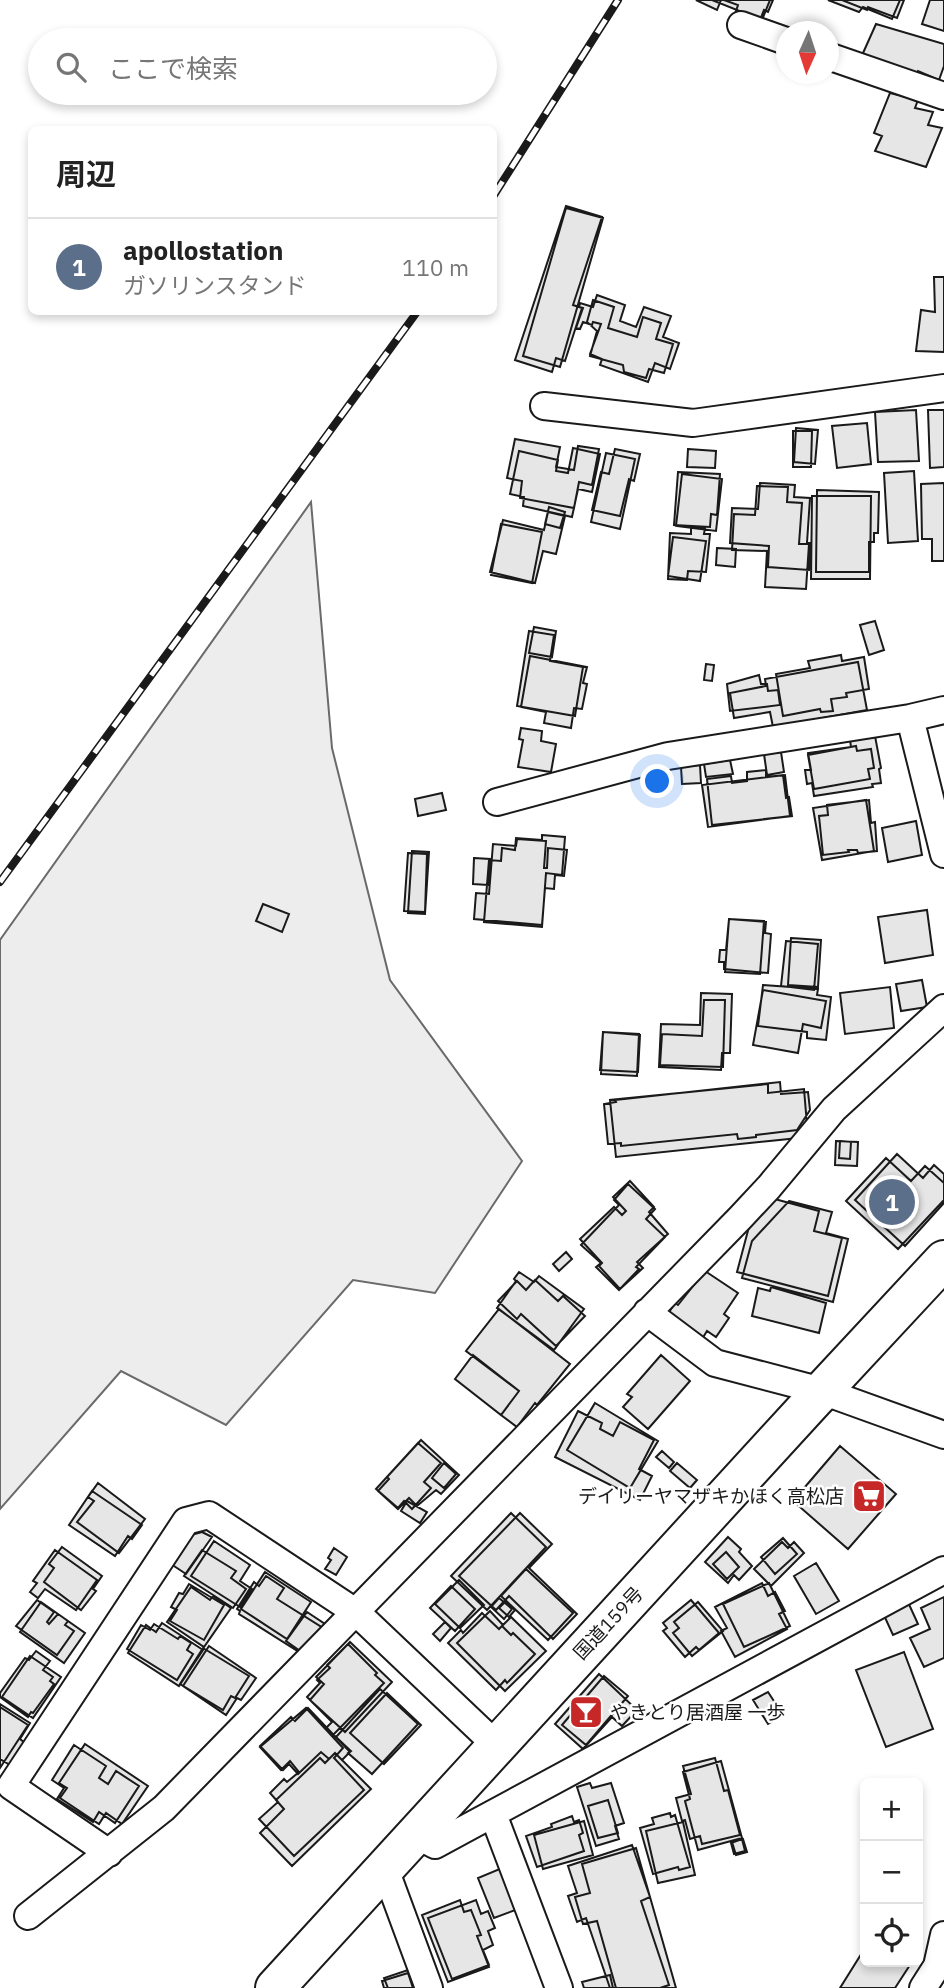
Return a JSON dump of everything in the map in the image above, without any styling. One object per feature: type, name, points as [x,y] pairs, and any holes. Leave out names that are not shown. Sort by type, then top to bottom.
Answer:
[{"type":"highway","name":"国道159号","points":[[275,1988],[944,1261]]},
{"type":"street","points":[[741,26],[776,38]]},
{"type":"street","points":[[839,60],[944,96]]},
{"type":"street","points":[[544,406],[693,423],[944,388]]},
{"type":"street","points":[[497,802],[668,756],[909,718],[944,710]]},
{"type":"street","points":[[909,718],[944,854]]},
{"type":"street","points":[[28,1916],[164,1808],[769,1187],[834,1109],[944,1007]]},
{"type":"street","points":[[647,1312],[715,1363],[822,1391],[944,1435]]},
{"type":"street","points":[[109,1853],[11,1786],[186,1521],[209,1515],[356,1613],[496,1745]]},
{"type":"street","points":[[416,1835],[435,1845],[944,1570]]},
{"type":"street","points":[[493,1814],[559,1988]]},
{"type":"street","points":[[386,1870],[429,1988]]},
{"type":"street","points":[[923,1988],[937,1966],[944,1936]]},
{"type":"shaded area","points":[[311,502],[332,748],[390,980],[522,1161],[435,1293],[353,1280],[226,1425],[121,1371],[0,1509],[0,940]]},
{"type":"building","points":[[696,0],[721,0],[717,10]]},
{"type":"building","points":[[712,0],[770,0],[762,20]]},
{"type":"building","points":[[724,0],[773,0],[768,12],[764,10],[758,25],[734,17],[738,5]]},
{"type":"building","points":[[828,0],[900,0],[892,19],[863,7],[859,12]]},
{"type":"building","points":[[842,0],[904,0],[897,18]]},
{"type":"building","points":[[930,0],[944,0],[944,31],[922,24]]},
{"type":"building","points":[[876,24],[944,44],[944,66],[939,80],[918,71],[914,81],[859,62]]},
{"type":"building","points":[[890,93],[918,100],[915,108],[933,112],[928,125],[942,128],[926,167],[875,151],[882,136],[874,133]]},
{"type":"building","points":[[566,206],[602,217],[573,305],[582,308],[565,361],[556,358],[552,372],[515,360]]},
{"type":"building","points":[[566,208],[603,218],[560,367],[523,356]]},
{"type":"building","points":[[934,277],[944,277],[944,352],[916,351],[921,310],[935,312]]},
{"type":"building","points":[[597,295],[625,305],[620,321],[636,327],[644,307],[671,316],[663,337],[679,343],[670,369],[655,363],[648,382],[600,365],[602,359],[590,354],[601,324],[583,322],[580,329],[576,328],[583,308],[579,307],[580,303],[593,307]]},
{"type":"building","points":[[593,300],[614,307],[608,328],[637,337],[643,317],[661,323],[656,339],[673,344],[664,373],[649,369],[646,378],[624,372],[623,365],[590,356],[597,331],[587,322]]},
{"type":"building","points":[[916,410],[919,461],[878,462],[875,412]]},
{"type":"building","points":[[928,410],[944,410],[944,467],[930,468]]},
{"type":"building","points":[[867,423],[871,464],[837,468],[832,426]]},
{"type":"building","points":[[796,428],[818,430],[815,464],[794,462]]},
{"type":"building","points":[[793,431],[812,431],[811,467],[793,467]]},
{"type":"building","points":[[515,439],[560,447],[556,467],[574,470],[578,446],[599,449],[592,485],[579,482],[574,508],[520,498],[522,481],[507,478]]},
{"type":"building","points":[[573,448],[600,454],[592,492],[578,489],[572,517],[523,506],[524,497],[510,494],[519,451],[558,460],[556,471],[568,473]]},
{"type":"building","points":[[615,449],[640,454],[634,481],[629,479],[620,516],[592,510],[601,472],[609,474]]},
{"type":"building","points":[[688,449],[716,451],[715,468],[687,467]]},
{"type":"building","points":[[606,453],[635,459],[620,529],[591,522]]},
{"type":"building","points":[[914,471],[918,541],[888,543],[884,473]]},
{"type":"building","points":[[678,472],[720,474],[717,515],[711,514],[710,527],[674,525]]},
{"type":"building","points":[[682,474],[722,479],[716,531],[676,526]]},
{"type":"building","points":[[760,483],[795,485],[794,497],[810,498],[807,543],[811,543],[809,570],[768,567],[769,546],[730,543],[732,508],[758,509]]},
{"type":"building","points":[[944,483],[944,561],[932,561],[932,539],[922,539],[921,484]]},
{"type":"building","points":[[757,486],[788,487],[787,502],[802,503],[799,544],[809,544],[806,589],[765,587],[767,551],[732,550],[734,514],[755,515]]},
{"type":"building","points":[[817,490],[879,492],[878,533],[874,533],[874,542],[869,542],[869,572],[816,572]]},
{"type":"building","points":[[812,496],[871,496],[870,579],[811,579]]},
{"type":"building","points":[[549,507],[565,512],[560,528],[545,524]]},
{"type":"building","points":[[548,512],[565,516],[556,554],[543,551],[535,583],[490,572],[503,520],[544,530]]},
{"type":"building","points":[[501,524],[542,532],[532,583],[491,575]]},
{"type":"building","points":[[691,527],[705,528],[704,534],[710,534],[706,572],[688,571],[687,580],[668,579],[670,533],[691,534]]},
{"type":"building","points":[[673,537],[706,541],[700,581],[668,576]]},
{"type":"building","points":[[717,548],[736,549],[735,567],[716,565]]},
{"type":"building","points":[[875,621],[884,650],[869,655],[860,625]]},
{"type":"building","points":[[534,627],[556,631],[552,657],[529,653]]},
{"type":"building","points":[[529,631],[554,635],[550,661],[583,667],[575,716],[517,706]]},
{"type":"building","points":[[841,655],[842,661],[864,657],[869,689],[846,693],[847,697],[831,699],[833,711],[821,712],[820,709],[783,716],[776,674],[810,668],[808,661]]},
{"type":"building","points":[[530,656],[587,667],[582,709],[574,708],[571,728],[544,723],[546,712],[521,707]]},
{"type":"building","points":[[858,662],[867,710],[773,727],[770,712],[734,718],[730,693],[766,686],[765,679]]},
{"type":"building","points":[[706,664],[714,665],[712,681],[704,680]]},
{"type":"building","points":[[759,675],[761,684],[767,684],[768,691],[778,690],[780,705],[730,711],[727,684]]},
{"type":"building","points":[[521,728],[542,731],[541,741],[556,744],[551,772],[518,767],[523,740],[519,739]]},
{"type":"building","points":[[875,736],[881,783],[872,784],[873,787],[814,796],[812,783],[807,784],[805,770],[811,770],[808,753],[851,747],[850,740]]},
{"type":"building","points":[[856,746],[857,751],[871,749],[874,768],[868,769],[870,779],[814,789],[808,755]]},
{"type":"building","points":[[781,752],[784,772],[767,775],[764,754]]},
{"type":"building","points":[[730,760],[733,774],[706,777],[704,764]]},
{"type":"building","points":[[700,765],[701,783],[682,784],[681,767]]},
{"type":"building","points":[[766,770],[766,777],[783,775],[792,816],[712,825],[707,779],[731,776],[732,783],[747,781],[747,772]]},
{"type":"building","points":[[785,775],[790,816],[708,827],[702,785]]},
{"type":"building","points":[[442,793],[446,810],[418,816],[415,799]]},
{"type":"building","points":[[866,800],[874,851],[822,860],[813,808]]},
{"type":"building","points":[[869,800],[871,823],[875,822],[877,851],[858,853],[857,850],[848,850],[849,852],[823,855],[819,816],[828,815],[827,805]]},
{"type":"building","points":[[916,821],[922,855],[888,862],[882,828]]},
{"type":"building","points":[[542,835],[565,837],[562,875],[546,873],[542,927],[484,922],[489,860],[501,861],[502,848],[515,850],[516,838],[542,840]]},
{"type":"building","points":[[517,839],[546,841],[544,868],[547,868],[548,848],[567,850],[564,876],[555,875],[554,889],[545,888],[542,925],[474,919],[476,893],[489,894],[493,844],[516,846]]},
{"type":"building","points":[[412,851],[429,852],[425,914],[408,913]]},
{"type":"building","points":[[408,853],[427,854],[425,912],[404,911]]},
{"type":"building","points":[[474,858],[490,859],[488,885],[473,884]]},
{"type":"building","points":[[263,904],[289,914],[282,932],[256,921]]},
{"type":"building","points":[[927,910],[933,955],[885,963],[878,917]]},
{"type":"building","points":[[729,919],[764,921],[760,974],[725,972]]},
{"type":"building","points":[[729,919],[766,922],[765,933],[771,934],[768,973],[724,969],[724,962],[719,962],[720,950],[726,950]]},
{"type":"building","points":[[791,938],[821,940],[818,987],[788,985]]},
{"type":"building","points":[[786,941],[818,944],[814,990],[781,986]]},
{"type":"building","points":[[922,980],[927,1007],[901,1011],[896,984]]},
{"type":"building","points":[[763,985],[818,989],[817,995],[831,997],[826,1040],[807,1038],[807,1032],[758,1026]]},
{"type":"building","points":[[890,987],[894,1028],[845,1034],[840,993]]},
{"type":"building","points":[[763,990],[826,1001],[821,1028],[803,1024],[798,1053],[753,1045]]},
{"type":"building","points":[[701,993],[732,994],[730,1053],[722,1053],[721,1070],[659,1067],[661,1024],[700,1025]]},
{"type":"building","points":[[704,1000],[725,1000],[723,1067],[660,1065],[662,1034],[702,1036]]},
{"type":"building","points":[[603,1032],[639,1034],[637,1076],[601,1074]]},
{"type":"building","points":[[603,1032],[640,1035],[638,1072],[600,1070]]},
{"type":"building","points":[[780,1082],[781,1094],[808,1092],[810,1110],[797,1130],[738,1139],[737,1134],[621,1146],[621,1143],[608,1144],[604,1104],[616,1102],[615,1100]]},
{"type":"building","points":[[768,1084],[768,1093],[804,1089],[808,1137],[616,1157],[610,1100]]},
{"type":"building","points":[[836,1141],[858,1142],[857,1166],[835,1165]]},
{"type":"building","points":[[840,1141],[851,1142],[850,1159],[839,1158]]},
{"type":"building","points":[[897,1154],[923,1178],[934,1165],[944,1174],[944,1203],[905,1246],[855,1200]]},
{"type":"building","points":[[886,1158],[911,1181],[925,1166],[944,1183],[944,1200],[898,1249],[846,1201]]},
{"type":"building","points":[[630,1181],[654,1207],[649,1212],[668,1234],[637,1262],[643,1268],[620,1289],[599,1266],[602,1263],[580,1239],[614,1207],[622,1215],[626,1211],[613,1197]]},
{"type":"building","points":[[628,1184],[655,1209],[646,1219],[665,1237],[636,1267],[639,1269],[619,1290],[596,1267],[601,1263],[581,1245],[619,1205],[614,1200]]},
{"type":"building","points":[[771,1198],[819,1211],[814,1231],[842,1238],[828,1296],[737,1272],[750,1223]]},
{"type":"building","points":[[789,1201],[832,1212],[826,1233],[848,1239],[833,1302],[742,1278],[752,1241]]},
{"type":"building","points":[[566,1252],[572,1259],[559,1271],[553,1264]]},
{"type":"building","points":[[705,1271],[738,1293],[724,1314],[729,1318],[716,1337],[707,1331],[699,1344],[664,1320],[675,1303],[678,1305]]},
{"type":"building","points":[[519,1272],[534,1282],[539,1276],[584,1309],[554,1350],[497,1308],[516,1281],[514,1279]]},
{"type":"building","points":[[535,1280],[558,1301],[563,1296],[585,1316],[556,1346],[521,1314],[517,1319],[498,1301],[517,1281],[526,1290]]},
{"type":"building","points":[[771,1287],[826,1303],[819,1333],[752,1316],[758,1288],[770,1291]]},
{"type":"building","points":[[499,1309],[570,1364],[517,1427],[501,1415],[519,1391],[466,1351]]},
{"type":"building","points":[[473,1355],[519,1391],[501,1415],[455,1379]]},
{"type":"building","points":[[661,1355],[690,1381],[648,1429],[623,1407],[632,1397],[627,1394]]},
{"type":"building","points":[[595,1403],[658,1441],[630,1488],[567,1450]]},
{"type":"building","points":[[578,1411],[602,1423],[600,1429],[613,1436],[620,1422],[654,1440],[639,1469],[652,1476],[640,1500],[555,1457]]},
{"type":"building","points":[[421,1440],[459,1475],[441,1494],[436,1490],[417,1506],[409,1498],[398,1509],[378,1491],[389,1479],[387,1477]]},
{"type":"building","points":[[418,1443],[441,1463],[424,1482],[431,1488],[412,1509],[404,1501],[398,1508],[376,1489]]},
{"type":"building","points":[[840,1446],[896,1494],[848,1549],[793,1501]]},
{"type":"building","points":[[662,1451],[674,1462],[669,1468],[656,1457]]},
{"type":"building","points":[[444,1463],[456,1474],[444,1488],[432,1478]]},
{"type":"building","points":[[677,1463],[697,1480],[690,1488],[670,1471]]},
{"type":"building","points":[[98,1483],[145,1519],[119,1553],[77,1522],[94,1501],[88,1497]]},
{"type":"building","points":[[92,1491],[142,1525],[132,1539],[128,1536],[115,1556],[69,1525]]},
{"type":"building","points":[[407,1501],[427,1512],[420,1523],[401,1511]]},
{"type":"building","points":[[511,1513],[546,1547],[487,1610],[451,1576]]},
{"type":"building","points":[[520,1513],[552,1544],[529,1568],[577,1614],[553,1639],[509,1596],[496,1610],[459,1576]]},
{"type":"building","points":[[202,1532],[212,1537],[186,1574],[171,1564],[191,1535]]},
{"type":"building","points":[[728,1537],[741,1549],[739,1552],[752,1566],[739,1580],[734,1575],[728,1583],[705,1562]]},
{"type":"building","points":[[783,1538],[797,1554],[775,1574],[761,1557]]},
{"type":"building","points":[[214,1541],[250,1565],[240,1581],[252,1589],[240,1607],[191,1576]]},
{"type":"building","points":[[782,1542],[788,1548],[794,1542],[804,1553],[771,1586],[754,1569]]},
{"type":"building","points":[[62,1547],[102,1576],[93,1589],[96,1591],[81,1610],[44,1582],[54,1568],[49,1564]]},
{"type":"building","points":[[334,1548],[347,1557],[336,1575],[325,1569]]},
{"type":"building","points":[[55,1550],[97,1580],[76,1610],[45,1589],[38,1598],[30,1592],[37,1583],[33,1581]]},
{"type":"building","points":[[202,1550],[236,1571],[231,1578],[246,1589],[233,1608],[184,1576]]},
{"type":"building","points":[[726,1552],[739,1567],[727,1579],[713,1564]]},
{"type":"building","points":[[816,1563],[839,1601],[816,1614],[794,1576]]},
{"type":"building","points":[[526,1569],[573,1613],[548,1640],[501,1596]]},
{"type":"building","points":[[265,1572],[311,1602],[287,1639],[241,1609]]},
{"type":"building","points":[[266,1576],[284,1588],[277,1599],[323,1628],[299,1652],[239,1614],[237,1609],[254,1582],[259,1586]]},
{"type":"building","points":[[459,1580],[484,1605],[460,1628],[435,1604]]},
{"type":"building","points":[[762,1583],[768,1596],[775,1592],[785,1611],[779,1614],[787,1629],[735,1657],[721,1631],[727,1628],[715,1607]]},
{"type":"building","points":[[769,1583],[790,1626],[744,1647],[723,1604]]},
{"type":"building","points":[[189,1584],[224,1605],[204,1640],[170,1621],[177,1610],[171,1607],[179,1593],[183,1594]]},
{"type":"building","points":[[451,1586],[475,1609],[455,1631],[430,1608]]},
{"type":"building","points":[[191,1587],[210,1600],[213,1596],[231,1608],[204,1647],[167,1622]]},
{"type":"building","points":[[944,1597],[944,1658],[924,1667],[910,1638],[930,1629],[921,1608]]},
{"type":"building","points":[[499,1598],[512,1609],[504,1619],[491,1607]]},
{"type":"building","points":[[37,1600],[54,1612],[47,1622],[49,1624],[58,1614],[68,1621],[65,1625],[74,1631],[57,1655],[16,1626]]},
{"type":"building","points":[[691,1600],[719,1633],[699,1650],[696,1647],[685,1657],[663,1631],[667,1628],[663,1623]]},
{"type":"building","points":[[907,1600],[918,1624],[893,1635],[882,1611]]},
{"type":"building","points":[[506,1601],[515,1610],[509,1617],[499,1608]]},
{"type":"building","points":[[41,1602],[85,1633],[64,1663],[20,1632]]},
{"type":"building","points":[[698,1602],[723,1631],[692,1656],[673,1633],[679,1628],[674,1622]]},
{"type":"building","points":[[490,1611],[503,1625],[511,1617],[546,1651],[505,1691],[457,1643]]},
{"type":"building","points":[[307,1612],[328,1626],[303,1653],[286,1641]]},
{"type":"building","points":[[482,1613],[499,1629],[502,1626],[511,1635],[513,1633],[535,1654],[507,1683],[505,1680],[496,1690],[448,1643],[461,1630],[463,1633]]},
{"type":"building","points":[[445,1622],[451,1628],[440,1641],[433,1634]]},
{"type":"building","points":[[162,1623],[203,1650],[179,1686],[128,1653],[146,1625],[156,1632]]},
{"type":"building","points":[[154,1624],[178,1639],[180,1636],[191,1643],[187,1650],[193,1654],[177,1680],[127,1649],[141,1625],[150,1630]]},
{"type":"building","points":[[350,1642],[392,1682],[345,1732],[310,1700],[324,1684],[316,1677]]},
{"type":"building","points":[[348,1644],[384,1683],[333,1735],[326,1728],[332,1722],[307,1697],[320,1683],[317,1680],[330,1668],[327,1665]]},
{"type":"building","points":[[209,1646],[256,1678],[241,1700],[237,1698],[226,1715],[183,1686]]},
{"type":"building","points":[[203,1648],[249,1676],[235,1698],[231,1696],[223,1710],[180,1684]]},
{"type":"building","points":[[36,1651],[50,1661],[43,1670],[53,1677],[50,1681],[54,1684],[28,1717],[0,1697],[0,1693],[25,1658],[29,1660]]},
{"type":"building","points":[[904,1652],[933,1729],[886,1747],[856,1670]]},
{"type":"building","points":[[30,1656],[61,1677],[33,1718],[2,1697]]},
{"type":"building","points":[[599,1674],[637,1710],[622,1726],[612,1717],[583,1749],[555,1724]]},
{"type":"building","points":[[604,1676],[628,1696],[586,1745],[562,1725]]},
{"type":"building","points":[[380,1689],[418,1724],[372,1774],[348,1753],[351,1751],[336,1737]]},
{"type":"building","points":[[768,1692],[783,1715],[768,1724],[753,1700]]},
{"type":"building","points":[[387,1693],[421,1725],[384,1764],[350,1733]]},
{"type":"building","points":[[0,1704],[30,1723],[20,1739],[25,1743],[10,1765],[0,1759]]},
{"type":"building","points":[[0,1707],[28,1725],[0,1768]]},
{"type":"building","points":[[306,1708],[343,1748],[334,1758],[364,1790],[294,1856],[259,1819],[278,1802],[270,1793],[284,1779],[287,1782],[299,1772],[290,1761],[281,1770],[260,1747]]},
{"type":"building","points":[[308,1708],[350,1752],[342,1760],[335,1753],[329,1759],[321,1752],[298,1774],[289,1764],[283,1770],[260,1746],[291,1717],[295,1721]]},
{"type":"building","points":[[85,1744],[148,1786],[122,1824],[106,1813],[99,1824],[60,1798],[67,1788],[59,1783]]},
{"type":"building","points":[[74,1745],[106,1766],[99,1778],[108,1784],[116,1771],[139,1786],[115,1823],[99,1812],[93,1822],[57,1799],[64,1788],[52,1780]]},
{"type":"building","points":[[335,1753],[371,1789],[292,1866],[260,1833],[284,1809],[276,1800],[320,1758],[325,1763]]},
{"type":"building","points":[[715,1758],[724,1791],[728,1790],[740,1835],[702,1844],[700,1836],[690,1839],[676,1798],[691,1794],[683,1766]]},
{"type":"building","points":[[721,1761],[742,1838],[698,1850],[685,1801],[690,1799],[683,1772]]},
{"type":"building","points":[[590,1783],[592,1788],[611,1783],[624,1823],[615,1826],[619,1839],[596,1846],[577,1787]]},
{"type":"building","points":[[608,1800],[618,1833],[598,1838],[588,1806]]},
{"type":"building","points":[[670,1813],[671,1817],[675,1815],[690,1867],[679,1870],[678,1867],[653,1874],[640,1828],[654,1824],[652,1818]]},
{"type":"building","points":[[572,1816],[574,1822],[579,1820],[583,1833],[579,1835],[584,1851],[537,1867],[526,1836],[552,1827],[551,1824]]},
{"type":"building","points":[[584,1821],[593,1855],[543,1869],[534,1835]]},
{"type":"building","points":[[683,1822],[695,1875],[658,1883],[646,1831]]},
{"type":"building","points":[[742,1839],[745,1851],[734,1854],[731,1843]]},
{"type":"building","points":[[743,1839],[747,1852],[736,1855],[732,1842]]},
{"type":"building","points":[[632,1845],[650,1897],[641,1901],[669,1985],[660,1988],[610,1988],[586,1918],[577,1922],[568,1896],[577,1893],[568,1866]]},
{"type":"building","points":[[636,1848],[676,1988],[616,1988],[597,1921],[583,1924],[575,1897],[590,1893],[582,1864]]},
{"type":"building","points":[[502,1868],[518,1909],[494,1918],[478,1878]]},
{"type":"building","points":[[460,1900],[464,1912],[471,1910],[481,1935],[477,1936],[489,1967],[448,1982],[422,1915]]},
{"type":"building","points":[[476,1900],[481,1914],[488,1911],[495,1928],[488,1931],[493,1945],[483,1950],[489,1965],[452,1979],[428,1918]]},
{"type":"building","points":[[860,1956],[860,1967],[909,1967],[895,1988],[840,1988]]},
{"type":"building","points":[[408,1970],[414,1988],[388,1988],[384,1978]]},
{"type":"building","points":[[408,1973],[413,1988],[384,1988],[382,1981]]},
{"type":"building","points":[[610,1975],[613,1988],[584,1988],[582,1982]]},
{"type":"railway","points":[[497,190],[618,0]]},
{"type":"railway","points":[[0,882],[415,315]]},
{"type":"place","name":"apollostation","points":[[892,1202]]},
{"type":"place","name":"デイリーヤマザキかほく高松店","points":[[869,1496]]},
{"type":"place","name":"やきとり居酒屋 一歩","points":[[586,1712]]}]
